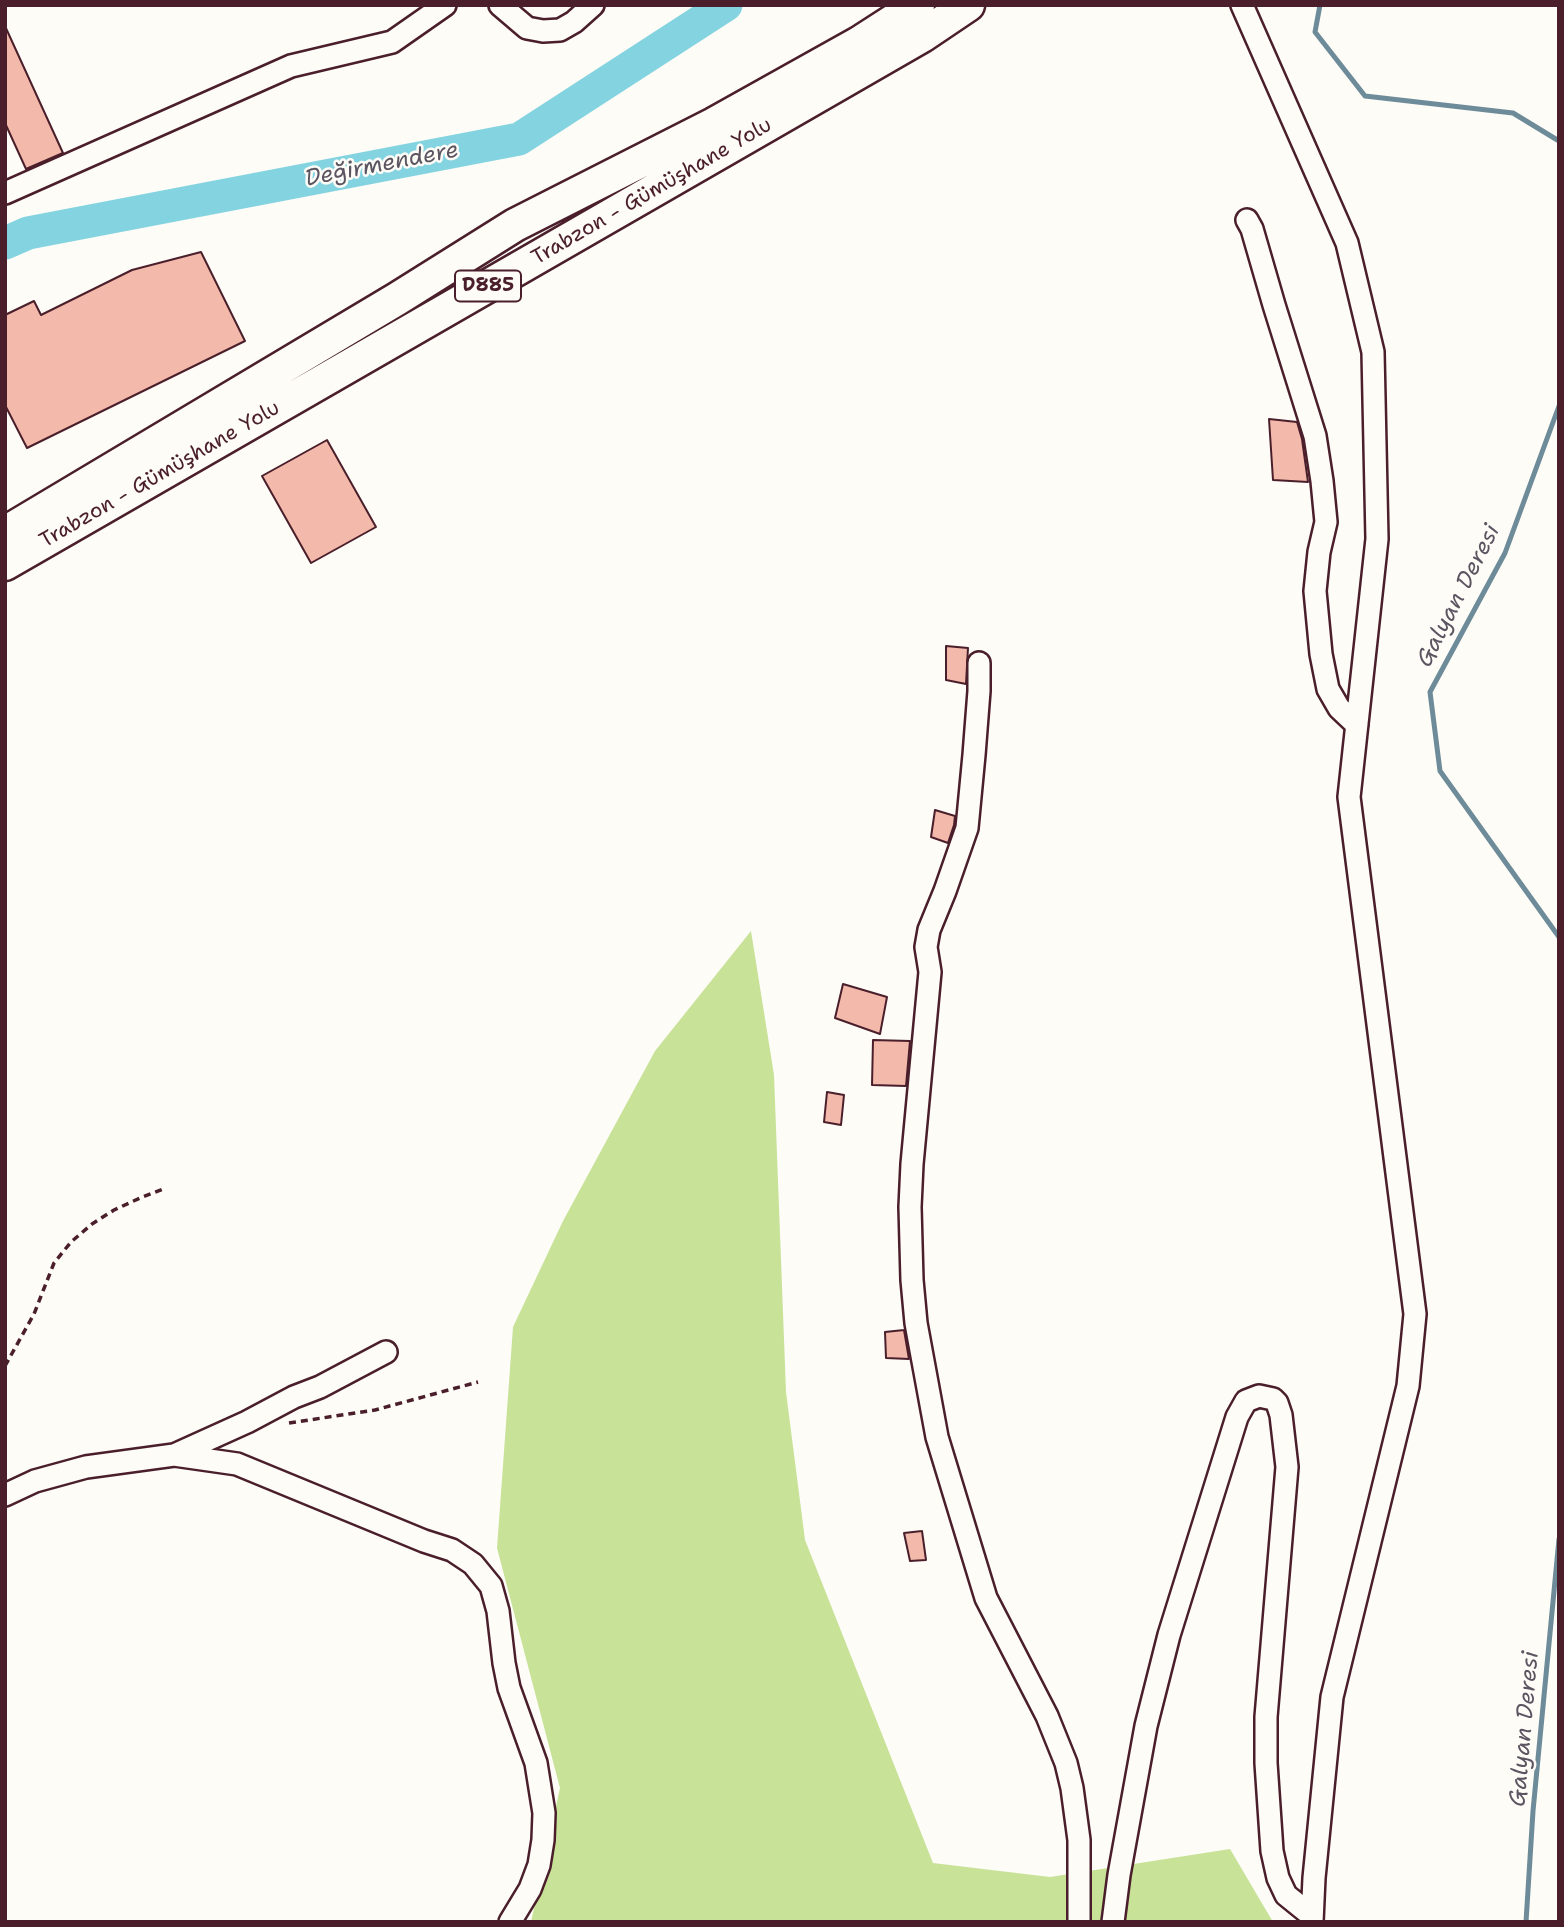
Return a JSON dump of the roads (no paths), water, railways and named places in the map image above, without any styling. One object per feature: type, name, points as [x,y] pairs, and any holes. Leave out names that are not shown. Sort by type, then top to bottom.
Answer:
[{"type":"highway","name":"Trabzon - Gümüşhane Yolu","points":[[5,533],[385,306],[515,225],[713,124],[859,43],[918,5]]},
{"type":"highway","name":"Trabzon - Gümüşhane Yolu","points":[[5,564],[922,36],[968,5]]},
{"type":"street","points":[[5,193],[291,66],[392,42],[446,5]]},
{"type":"street","points":[[500,5],[527,28],[543,31],[560,30],[593,5]]},
{"type":"street","points":[[1242,5],[1347,243],[1373,352],[1377,538],[1349,797],[1415,1314],[1408,1386],[1332,1697],[1312,1919]]},
{"type":"street","points":[[1247,220],[1315,436],[1326,522],[1319,552],[1315,591],[1321,654],[1328,689],[1339,708],[1357,725]]},
{"type":"street","points":[[979,663],[967,828],[929,930],[926,947],[930,972],[910,1207],[912,1280],[916,1323],[937,1437],[986,1598],[1047,1716],[1066,1763],[1079,1840],[1079,1922]]},
{"type":"street","points":[[174,1455],[320,1387],[386,1352]]},
{"type":"street","points":[[1113,1922],[1146,1726],[1169,1635],[1237,1417],[1246,1401],[1259,1396],[1273,1399],[1277,1403],[1287,1467],[1266,1717],[1272,1851],[1278,1878],[1286,1895],[1312,1919]]},
{"type":"street","points":[[5,1495],[36,1481],[86,1467],[174,1455],[237,1464],[452,1550],[473,1564],[491,1586],[498,1611],[509,1688],[536,1763],[544,1813],[539,1865],[530,1889],[510,1922]]},
{"type":"waterway","name":"Değirmendere","points":[[5,243],[28,233],[519,139],[726,5]]},
{"type":"waterway","name":"Galyan Deresi","points":[[1320,5],[1315,32],[1365,96],[1513,113],[1559,141]]},
{"type":"waterway","name":"Galyan Deresi","points":[[1559,406],[1505,553],[1430,692],[1440,771],[1559,937]]},
{"type":"waterway","name":"Galyan Deresi","points":[[1526,1922],[1533,1811],[1559,1539]]}]
